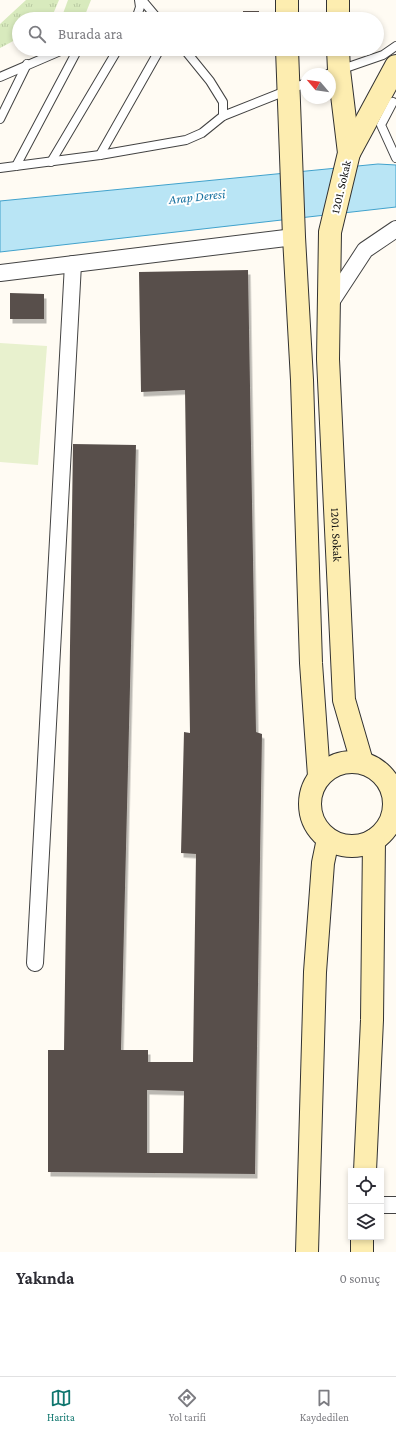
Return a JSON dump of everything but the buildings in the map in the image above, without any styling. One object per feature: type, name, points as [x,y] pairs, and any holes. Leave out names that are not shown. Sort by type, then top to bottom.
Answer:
[{"type":"main road","points":[[287,0],[287,12]]},
{"type":"main road","points":[[338,0],[338,12]]},
{"type":"main road","points":[[289,56],[297,86],[292,158],[294,237],[299,302],[311,662],[319,776]]},
{"type":"main road","name":"1201. Sokak","points":[[335,64],[349,153],[330,232],[328,359],[344,700],[378,766]]},
{"type":"main road","points":[[349,153],[396,66]]},
{"type":"main road","points":[[365,1168],[372,1020],[385,831],[392,816],[393,796],[392,789],[378,766],[351,761],[339,763],[328,768],[319,776],[312,788],[309,802],[311,817],[318,830],[328,839],[339,844],[351,846],[363,845],[385,831]]},
{"type":"main road","points":[[307,1252],[315,972],[324,863],[328,839]]},
{"type":"main road","points":[[362,1240],[362,1252]]},
{"type":"street","points":[[329,305],[365,250],[396,229]]},
{"type":"street","points":[[0,273],[294,237]]},
{"type":"street","points":[[35,963],[73,264]]},
{"type":"street","points":[[384,1204],[396,1205]]},
{"type":"lane","points":[[138,12],[140,0]]},
{"type":"lane","points":[[140,0],[151,12]]},
{"type":"lane","points":[[384,54],[396,46]]},
{"type":"lane","points":[[0,77],[48,56]]},
{"type":"lane","points":[[16,166],[74,56]]},
{"type":"lane","points":[[51,162],[114,56]]},
{"type":"lane","points":[[100,155],[156,56]]},
{"type":"lane","points":[[190,56],[210,81],[223,102],[223,116]]},
{"type":"lane","points":[[335,64],[378,56]]},
{"type":"lane","points":[[0,119],[28,64]]},
{"type":"lane","points":[[0,168],[100,155],[186,140],[202,133],[223,116],[297,86]]},
{"type":"lane","points":[[393,102],[381,125],[396,158]]},
{"type":"green space","points":[[26,0],[59,0],[54,12],[13,12]]},
{"type":"green space","points":[[68,0],[91,0],[86,12],[64,12]]},
{"type":"green space","points":[[12,13],[12,42],[0,48],[0,24]]},
{"type":"green space","points":[[0,343],[47,346],[38,465],[0,462]]},
{"type":"water","name":"Arap Deresi","points":[[378,164],[396,165],[396,207],[0,252],[0,201]]}]
